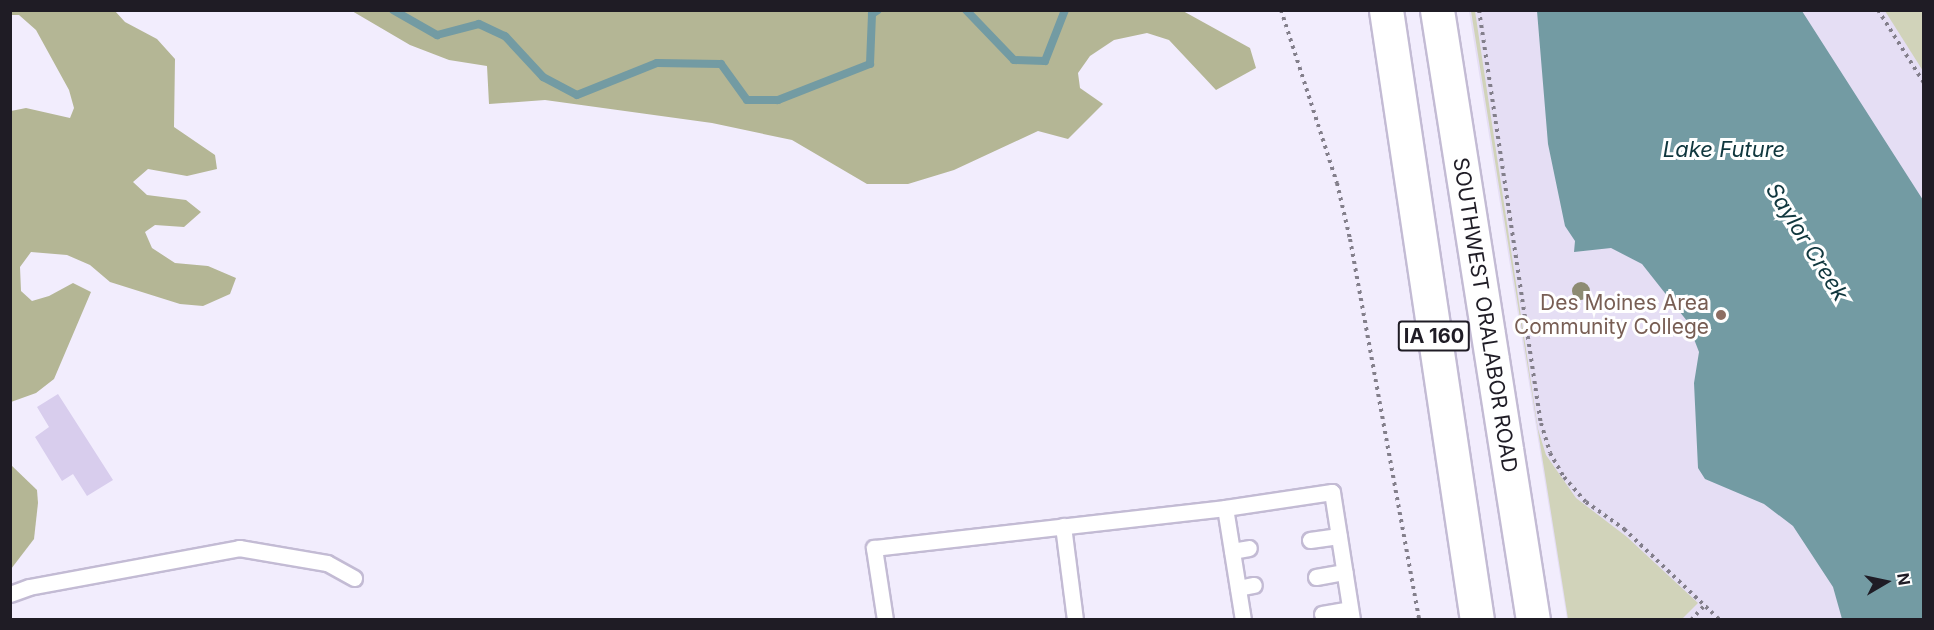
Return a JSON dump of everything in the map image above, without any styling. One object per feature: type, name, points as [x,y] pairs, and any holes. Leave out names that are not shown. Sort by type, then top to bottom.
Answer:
[{"type":"main road","name":"IA 160","points":[[1386,10],[1476,620]]},
{"type":"main road","name":"SOUTHWEST ORALABOR ROAD","points":[[1437,10],[1533,620]]},
{"type":"lane","points":[[885,620],[874,548],[1225,508],[1332,492],[1351,614],[1322,614]]},
{"type":"lane","points":[[1225,508],[1243,620]]},
{"type":"lane","points":[[1063,526],[1075,620]]},
{"type":"lane","points":[[1310,540],[1339,536]]},
{"type":"lane","points":[[10,594],[29,587],[239,548],[327,563],[354,578]]},
{"type":"lane","points":[[1232,551],[1249,548]]},
{"type":"lane","points":[[1316,576],[1345,572]]},
{"type":"lane","points":[[1238,588],[1254,585]]},
{"type":"path","points":[[1281,10],[1336,183],[1350,238],[1419,620]]},
{"type":"path","points":[[1479,10],[1545,439],[1560,471],[1580,496],[1624,529],[1720,620]]},
{"type":"path","points":[[1878,10],[1923,83]]},
{"type":"path","points":[[1691,620],[1705,604]]},
{"type":"shaded area","name":"Lake Future","points":[[1469,11],[1923,11],[1923,619],[1567,619]]},
{"type":"green space","points":[[10,11],[115,11],[125,22],[157,39],[175,59],[174,127],[215,155],[217,169],[187,176],[148,169],[133,182],[147,195],[186,200],[201,212],[184,227],[155,225],[145,232],[152,248],[175,263],[208,266],[236,278],[230,294],[203,306],[180,304],[110,282],[90,265],[67,255],[31,252],[20,267],[21,291],[32,301],[49,296],[73,283],[91,292],[54,379],[36,393],[11,402],[11,111],[26,108],[70,118],[74,108],[69,90],[36,30],[19,15],[11,15]]},
{"type":"green space","points":[[352,11],[1183,11],[1250,48],[1256,68],[1216,90],[1169,40],[1147,33],[1114,40],[1090,56],[1078,73],[1080,88],[1103,104],[1068,139],[1038,131],[954,170],[908,184],[867,184],[792,140],[712,123],[545,100],[489,104],[487,66],[449,60],[410,45]]},
{"type":"green space","points":[[1471,11],[1475,11],[1538,429],[1546,455],[1576,498],[1627,537],[1698,603],[1682,619],[1568,619]]},
{"type":"green space","points":[[1885,11],[1923,11],[1923,71]]},
{"type":"green space","points":[[10,464],[37,490],[38,503],[34,539],[11,569]]},
{"type":"water","name":"Lake Future","points":[[1537,11],[1802,11],[1923,200],[1923,619],[1842,619],[1833,587],[1793,526],[1764,504],[1705,479],[1698,468],[1694,383],[1699,352],[1687,321],[1642,264],[1611,248],[1574,252],[1575,241],[1565,226],[1548,144]]},
{"type":"building","points":[[58,394],[113,480],[87,496],[73,474],[62,481],[35,437],[49,427],[37,407]]},
{"type":"waterway","name":"Saylor Creek","points":[[393,10],[437,35],[479,24],[505,36],[543,77],[577,95],[657,63],[721,64],[747,100],[778,100],[870,64],[872,14],[878,10]]},
{"type":"waterway","name":"Saylor Creek","points":[[966,10],[1014,60],[1045,61],[1065,10]]},
{"type":"place","name":"Des Moines Area Community College","points":[[1721,315]]}]
